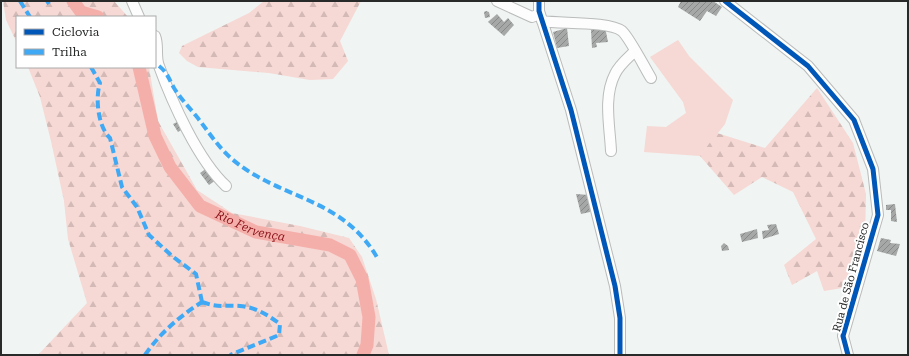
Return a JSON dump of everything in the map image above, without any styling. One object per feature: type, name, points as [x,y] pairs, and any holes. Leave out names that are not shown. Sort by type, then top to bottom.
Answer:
[{"type":"street","points":[[132,1],[139,16]]},
{"type":"street","points":[[498,1],[532,17],[613,27],[622,31],[651,78]]},
{"type":"street","points":[[539,1],[541,18],[571,110],[615,286],[620,318],[620,355]]},
{"type":"street","name":"Rua de São Francisco","points":[[725,1],[808,66],[854,120],[873,169],[878,215],[843,336],[848,355]]},
{"type":"street","points":[[156,44],[159,66],[176,106],[210,168],[226,186]]},
{"type":"street","points":[[611,151],[608,105],[610,91],[614,75],[635,51]]},
{"type":"green space","points":[[3,1],[114,1],[127,16],[16,16],[16,41],[6,20]]},
{"type":"green space","points":[[264,1],[361,1],[340,41],[348,61],[333,79],[310,80],[269,73],[198,67],[187,61],[179,53],[182,46],[249,13]]},
{"type":"green space","points":[[678,40],[689,56],[733,100],[725,124],[700,156],[644,152],[647,126],[666,127],[686,113],[683,102],[650,57]]},
{"type":"green space","points":[[28,68],[149,68],[158,121],[197,190],[232,213],[300,226],[349,238],[362,257],[376,299],[389,355],[38,355],[87,303],[68,239],[64,201],[40,97]]},
{"type":"green space","points":[[817,88],[853,143],[866,194],[865,237],[842,288],[824,291],[817,271],[792,285],[784,265],[816,239],[793,192],[762,177],[734,195],[700,156],[717,133],[765,148]]},
{"type":"building","points":[[681,1],[713,1],[722,7],[716,16],[707,11],[700,21],[678,7]]},
{"type":"building","points":[[484,12],[489,12],[490,17],[485,18]]},
{"type":"building","points":[[497,14],[504,22],[508,18],[514,25],[504,36],[488,22]]},
{"type":"building","points":[[605,27],[608,42],[596,43],[597,47],[592,48],[591,30]]},
{"type":"building","points":[[567,28],[569,46],[557,48],[553,32]]},
{"type":"building","points":[[181,120],[185,128],[178,132],[173,124]]},
{"type":"building","points":[[207,168],[216,180],[209,185],[200,173]]},
{"type":"building","points":[[576,194],[589,195],[590,212],[581,214]]},
{"type":"building","points":[[895,204],[897,222],[891,221],[891,210],[886,210],[886,205]]},
{"type":"building","points":[[776,224],[779,234],[763,239],[762,231],[769,230],[767,225]]},
{"type":"building","points":[[757,229],[758,238],[742,242],[740,234]]},
{"type":"building","points":[[881,238],[891,240],[890,243],[900,244],[896,256],[877,251]]},
{"type":"building","points":[[724,243],[728,246],[729,250],[722,251],[721,246]]},
{"type":"waterway","name":"Rio Fervença","points":[[73,1],[81,12],[95,16]]},
{"type":"waterway","name":"Rio Fervença","points":[[139,68],[155,136],[170,167],[200,206],[256,232],[330,245],[350,255],[362,279],[369,317],[367,345],[363,355]]},
{"type":"marked path","points":[[20,1],[29,16]]},
{"type":"marked path","points":[[159,66],[166,73],[182,99],[232,159],[270,183],[329,210],[347,223],[363,238],[378,259]]},
{"type":"marked path","points":[[92,68],[100,83],[98,96],[100,120],[110,138],[122,187],[137,207],[149,235],[172,256],[196,274],[202,302]]},
{"type":"marked path","points":[[202,302],[217,306],[240,306],[251,308],[280,324],[279,335],[230,355]]},
{"type":"marked path","points":[[145,355],[157,339],[186,313],[202,302]]},
{"type":"cycle path","points":[[539,1],[539,11],[571,110],[615,286],[620,318],[620,355]]},
{"type":"cycle path","points":[[725,1],[808,66],[854,120],[873,169],[878,215],[843,336],[848,355]]}]
